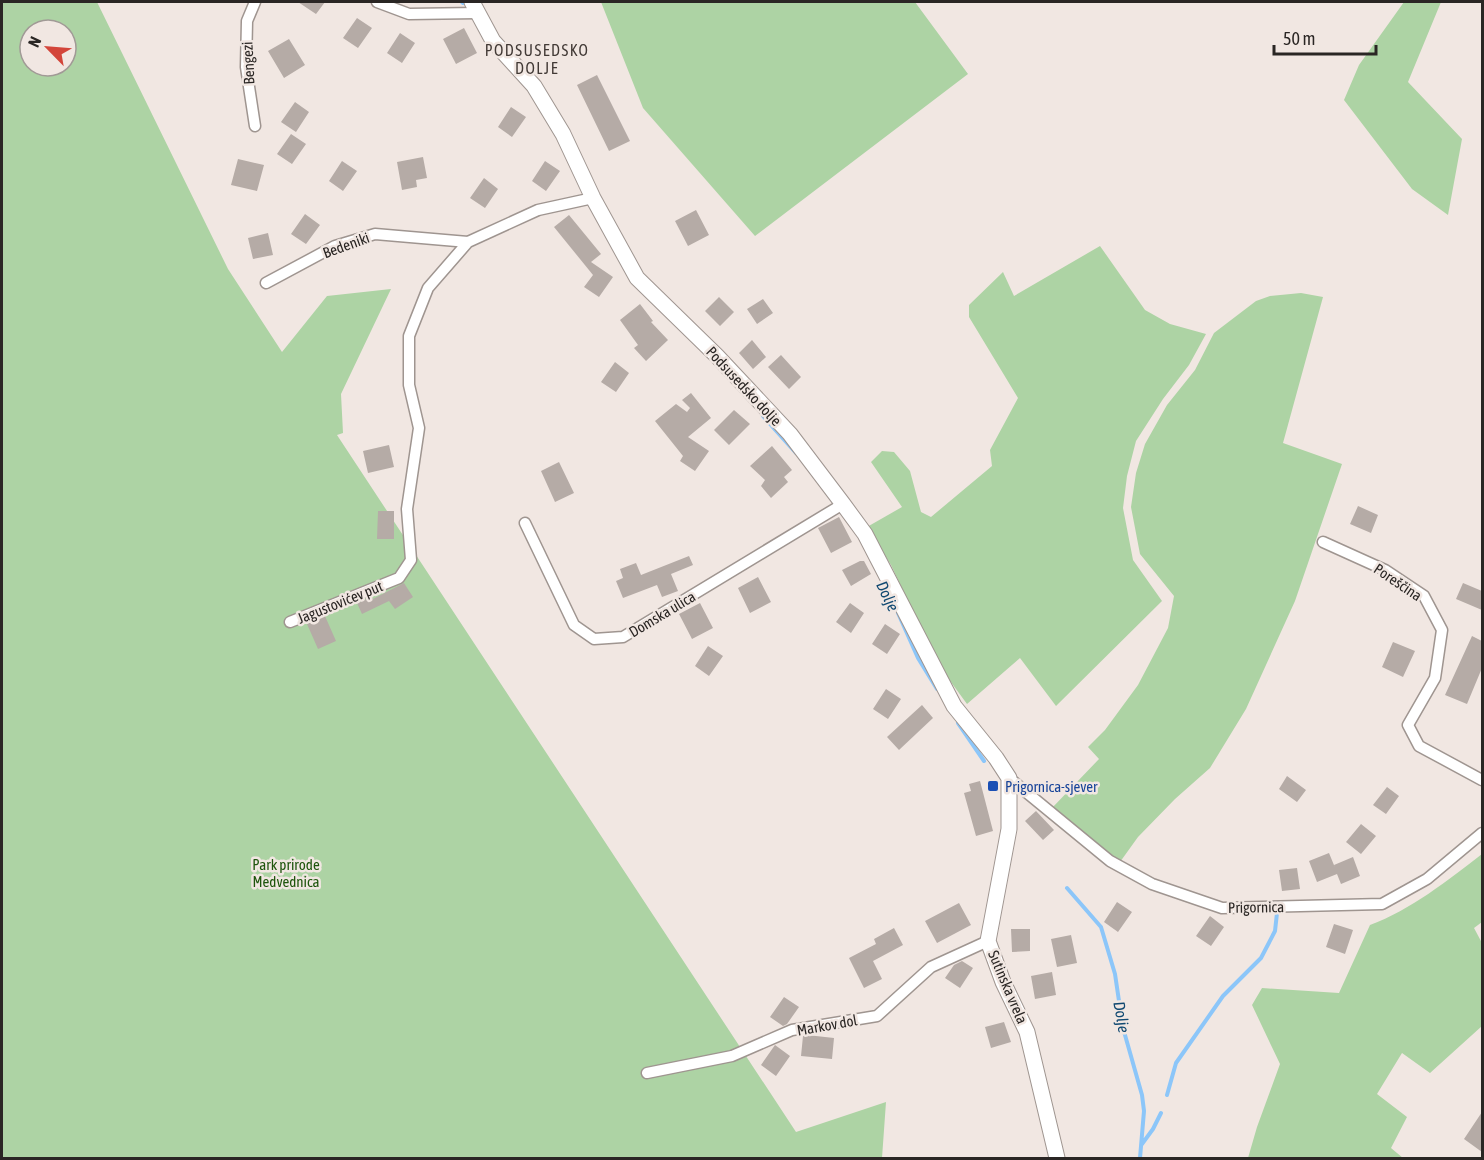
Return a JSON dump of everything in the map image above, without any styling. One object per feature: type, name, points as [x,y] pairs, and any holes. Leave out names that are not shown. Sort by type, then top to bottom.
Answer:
[{"type":"street","name":"Bengezi","points":[[255,2],[247,21],[246,67],[255,126]]},
{"type":"street","points":[[377,2],[409,14],[474,7]]},
{"type":"street","name":"Podsusedsko dolje","points":[[474,7],[493,41],[534,86],[562,134],[636,278],[717,356],[790,434],[865,534],[954,706],[996,758],[1008,778]]},
{"type":"street","name":"Jagustovićev put","points":[[290,622],[399,578],[411,560],[407,509],[418,428],[409,385],[409,336],[428,288],[468,242],[538,210],[593,198]]},
{"type":"street","name":"Bedeniki","points":[[266,283],[335,246],[375,234],[468,242]]},
{"type":"street","name":"Domska ulica","points":[[525,523],[574,625],[594,639],[623,637],[843,504]]},
{"type":"street","name":"Poreščina","points":[[1323,542],[1385,570],[1424,596],[1442,630],[1435,678],[1408,725],[1419,746],[1482,780]]},
{"type":"street","name":"Prigornica","points":[[1008,778],[1110,861],[1152,884],[1222,908],[1382,904],[1427,879],[1482,833]]},
{"type":"street","name":"Sutinska vrela","points":[[1008,778],[1010,829],[988,941],[1003,982],[1027,1032],[1057,1158]]},
{"type":"street","name":"Markov dol","points":[[647,1074],[732,1056],[792,1030],[877,1016],[931,967],[988,941]]},
{"type":"green space","name":"Park prirode Medvednica","points":[[2,2],[97,2],[228,269],[282,352],[327,296],[391,289],[341,394],[343,433],[337,435],[796,1132],[886,1102],[882,1158],[2,1158]]},
{"type":"green space","points":[[601,2],[915,2],[968,74],[755,236],[643,108]]},
{"type":"green space","points":[[1404,2],[1441,2],[1408,82],[1462,139],[1448,215],[1412,189],[1344,100],[1359,65]]},
{"type":"green space","points":[[1100,246],[1145,310],[1170,324],[1206,334],[1189,365],[1163,399],[1136,441],[1127,476],[1123,508],[1133,560],[1162,601],[1056,706],[1020,658],[967,704],[937,663],[891,565],[867,527],[902,507],[871,462],[882,451],[894,452],[910,471],[921,512],[931,517],[992,466],[990,450],[1018,398],[969,317],[969,305],[1003,272],[1014,296]]},
{"type":"green space","points":[[1301,293],[1323,297],[1283,443],[1342,464],[1295,601],[1246,709],[1210,768],[1175,799],[1138,837],[1120,862],[1104,852],[1052,808],[1099,759],[1088,747],[1105,730],[1138,685],[1168,628],[1174,596],[1140,554],[1131,507],[1136,473],[1145,444],[1167,405],[1195,370],[1214,333],[1256,301],[1270,296]]},
{"type":"green space","points":[[1482,854],[1482,922],[1474,928],[1482,943],[1482,1026],[1430,1073],[1402,1053],[1377,1094],[1407,1117],[1391,1148],[1403,1158],[1248,1158],[1280,1064],[1252,1005],[1262,988],[1339,993],[1370,925],[1414,903]]},
{"type":"building","points":[[298,2],[325,2],[316,14]]},
{"type":"building","points":[[357,18],[372,28],[358,48],[343,38]]},
{"type":"building","points":[[464,28],[477,53],[456,64],[443,39]]},
{"type":"building","points":[[400,33],[415,43],[402,63],[387,53]]},
{"type":"building","points":[[289,39],[305,65],[284,78],[268,51]]},
{"type":"building","points":[[597,75],[630,141],[609,151],[577,85]]},
{"type":"building","points":[[295,102],[309,112],[296,132],[281,122]]},
{"type":"building","points":[[511,107],[526,117],[512,137],[498,127]]},
{"type":"building","points":[[291,134],[306,144],[292,164],[277,154]]},
{"type":"building","points":[[423,157],[427,178],[416,180],[417,187],[402,190],[397,162]]},
{"type":"building","points":[[238,159],[264,165],[257,191],[231,185]]},
{"type":"building","points":[[342,161],[357,171],[343,191],[329,181]]},
{"type":"building","points":[[545,161],[560,171],[546,191],[532,181]]},
{"type":"building","points":[[484,178],[498,189],[485,208],[470,198]]},
{"type":"building","points":[[696,210],[709,235],[688,246],[675,221]]},
{"type":"building","points":[[305,214],[320,225],[306,244],[291,234]]},
{"type":"building","points":[[569,215],[601,254],[591,262],[613,277],[599,297],[584,287],[593,275],[554,227]]},
{"type":"building","points":[[268,233],[273,255],[253,259],[248,238]]},
{"type":"building","points":[[719,297],[734,312],[720,326],[705,311]]},
{"type":"building","points":[[763,299],[773,313],[757,324],[747,309]]},
{"type":"building","points":[[640,304],[653,321],[651,322],[668,340],[646,361],[634,348],[638,345],[620,320]]},
{"type":"building","points":[[752,340],[766,357],[753,369],[739,353]]},
{"type":"building","points":[[781,355],[801,377],[789,389],[768,367]]},
{"type":"building","points":[[615,362],[629,373],[616,392],[601,382]]},
{"type":"building","points":[[691,393],[711,418],[688,437],[709,451],[695,471],[680,461],[683,456],[655,421],[676,404],[687,412],[690,408],[682,400]]},
{"type":"building","points":[[734,410],[750,424],[729,445],[714,430]]},
{"type":"building","points":[[389,445],[394,467],[368,473],[363,451]]},
{"type":"building","points":[[772,446],[792,470],[784,477],[788,482],[771,498],[761,486],[765,480],[750,466]]},
{"type":"building","points":[[559,462],[574,493],[555,502],[541,471]]},
{"type":"building","points":[[1358,506],[1378,515],[1371,533],[1350,524]]},
{"type":"building","points":[[378,511],[394,511],[394,539],[377,539]]},
{"type":"building","points":[[839,517],[852,542],[831,553],[818,528]]},
{"type":"building","points":[[689,556],[693,565],[671,574],[678,591],[662,597],[657,585],[623,598],[616,581],[623,578],[620,569],[636,563],[641,575]]},
{"type":"building","points":[[864,561],[871,574],[851,586],[842,570]]},
{"type":"building","points":[[758,577],[771,602],[750,613],[738,588]]},
{"type":"building","points":[[404,583],[413,597],[395,609],[389,601],[362,614],[357,603],[372,597],[373,599]]},
{"type":"building","points":[[1463,583],[1482,591],[1482,610],[1456,599]]},
{"type":"building","points":[[700,603],[713,628],[692,639],[679,614]]},
{"type":"building","points":[[850,603],[864,613],[851,633],[836,622]]},
{"type":"building","points":[[325,616],[336,641],[318,649],[307,624]]},
{"type":"building","points":[[885,624],[900,634],[887,654],[872,644]]},
{"type":"building","points":[[1472,636],[1482,641],[1482,668],[1467,704],[1445,695]]},
{"type":"building","points":[[1393,642],[1415,651],[1403,677],[1382,667]]},
{"type":"building","points":[[708,646],[723,656],[709,676],[695,666]]},
{"type":"building","points":[[886,689],[901,699],[888,719],[873,709]]},
{"type":"building","points":[[922,705],[933,718],[899,750],[887,737]]},
{"type":"building","points":[[1287,776],[1306,790],[1297,802],[1279,789]]},
{"type":"building","points":[[980,781],[993,831],[976,836],[964,793],[971,791],[969,784]]},
{"type":"building","points":[[1387,787],[1399,796],[1386,814],[1373,805]]},
{"type":"building","points":[[1036,811],[1054,830],[1043,840],[1025,821]]},
{"type":"building","points":[[1361,824],[1376,836],[1361,854],[1346,842]]},
{"type":"building","points":[[1329,853],[1336,870],[1334,865],[1353,857],[1360,876],[1341,884],[1337,874],[1317,882],[1309,861]]},
{"type":"building","points":[[1297,868],[1300,889],[1282,891],[1279,870]]},
{"type":"building","points":[[1117,902],[1132,912],[1118,932],[1104,922]]},
{"type":"building","points":[[959,903],[971,925],[937,943],[925,921]]},
{"type":"building","points":[[1210,916],[1224,927],[1211,946],[1196,936]]},
{"type":"building","points":[[1334,924],[1353,930],[1345,954],[1326,947]]},
{"type":"building","points":[[894,928],[903,945],[873,961],[882,979],[864,988],[849,958],[876,944],[874,939]]},
{"type":"building","points":[[1011,929],[1030,929],[1030,951],[1012,952]]},
{"type":"building","points":[[1071,935],[1077,963],[1057,967],[1051,939]]},
{"type":"building","points":[[962,961],[973,968],[960,988],[945,978],[954,965]]},
{"type":"building","points":[[1052,972],[1056,995],[1035,999],[1031,976]]},
{"type":"building","points":[[784,997],[799,1007],[783,1026],[770,1017]]},
{"type":"building","points":[[1004,1022],[1011,1042],[991,1048],[985,1027]]},
{"type":"building","points":[[803,1036],[834,1038],[832,1059],[801,1056]]},
{"type":"building","points":[[775,1045],[790,1056],[776,1076],[761,1065]]},
{"type":"building","points":[[1482,1112],[1482,1152],[1464,1139]]},
{"type":"waterway","name":"Dolje","points":[[763,416],[796,453]]},
{"type":"waterway","name":"Dolje","points":[[898,613],[918,658],[937,689]]},
{"type":"waterway","name":"Dolje","points":[[958,723],[984,761]]},
{"type":"waterway","name":"Dolje","points":[[1067,888],[1101,927],[1115,974],[1123,1028],[1142,1095],[1144,1111],[1140,1158]]},
{"type":"waterway","points":[[1167,1095],[1176,1063],[1223,996],[1261,958],[1275,931],[1277,913]]},
{"type":"waterway","points":[[1142,1144],[1161,1113]]},
{"type":"place","name":"Prigornica-sjever","points":[[993,786]]},
{"type":"district","name":"PODSUSEDSKO DOLJE","points":[[537,59]]}]
